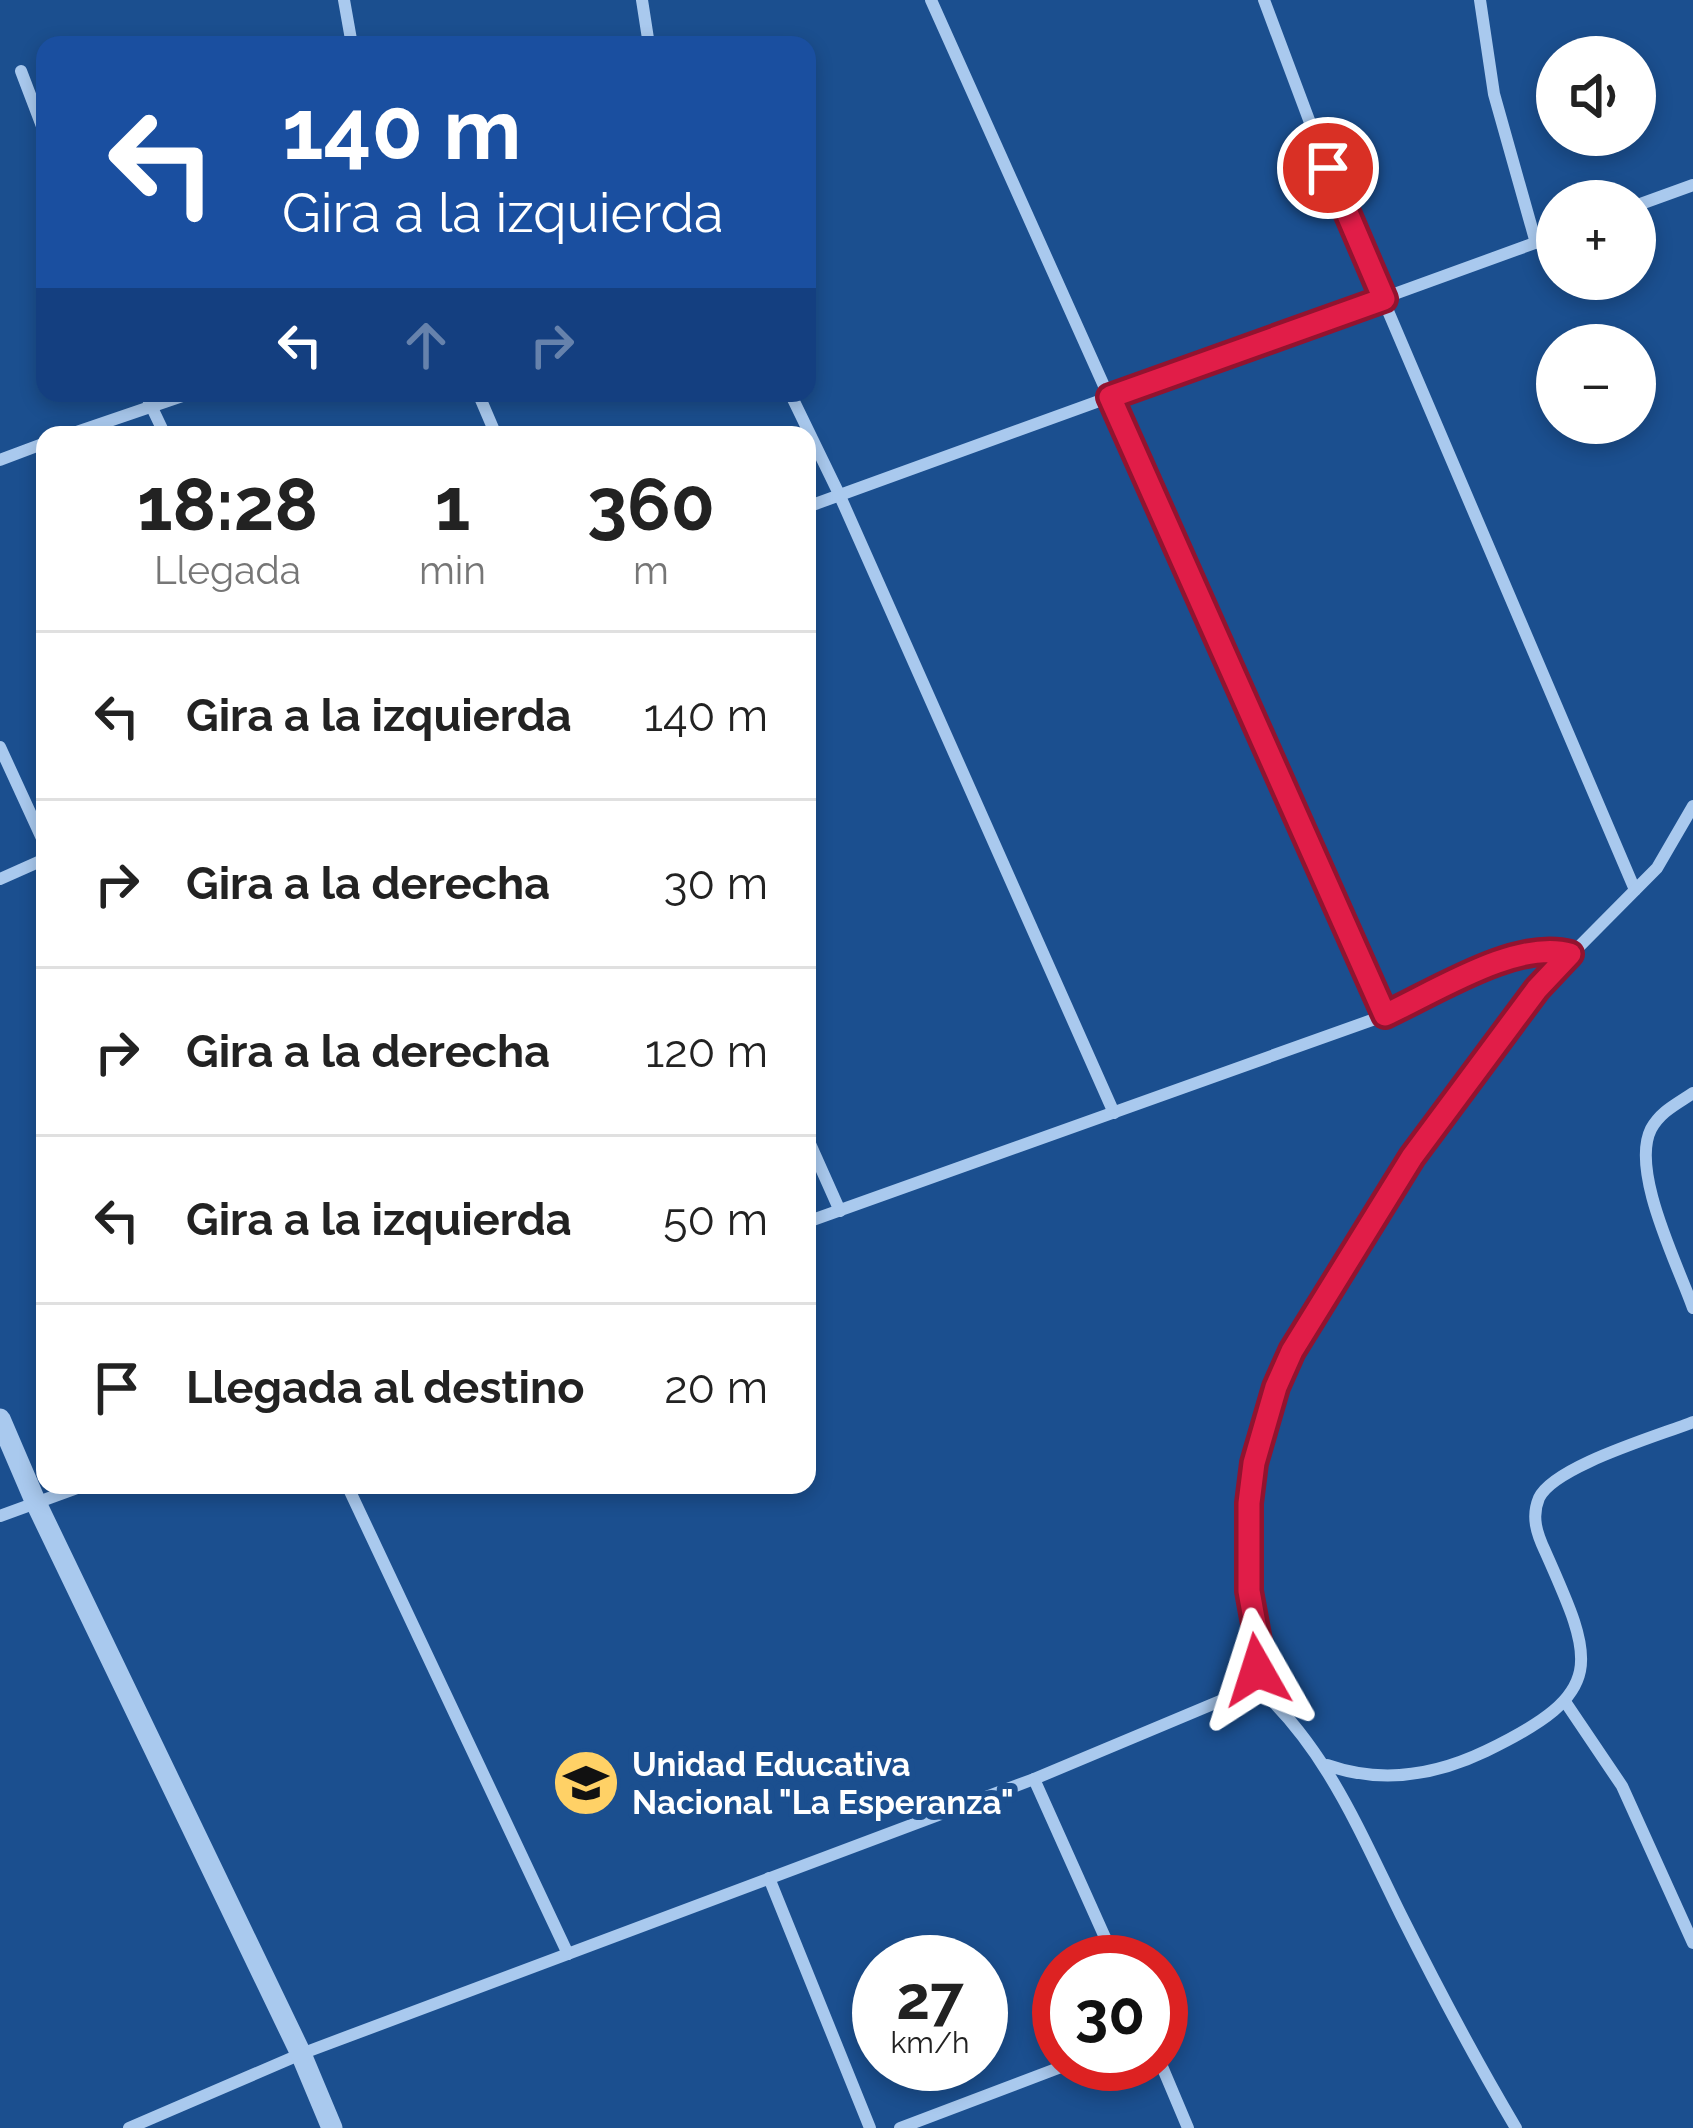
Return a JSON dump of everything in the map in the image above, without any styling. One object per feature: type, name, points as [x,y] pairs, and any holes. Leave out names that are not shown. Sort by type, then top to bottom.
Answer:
[{"type":"street","points":[[344,0],[350,36]]},
{"type":"street","points":[[642,0],[648,36]]},
{"type":"street","points":[[931,0],[1385,1015]]},
{"type":"street","points":[[1264,0],[1384,299],[1635,890]]},
{"type":"street","points":[[816,503],[1536,243],[1494,94],[1480,0]]},
{"type":"street","points":[[21,71],[36,110]]},
{"type":"street","points":[[1656,198],[1693,185]]},
{"type":"street","points":[[88,426],[141,402]]},
{"type":"street","points":[[0,460],[36,446]]},
{"type":"street","points":[[816,447],[1114,1113]]},
{"type":"street","points":[[0,747],[36,825]]},
{"type":"street","points":[[129,2128],[301,2054],[1034,1779],[1233,1698],[1252,1682],[1260,1658],[1249,1591],[1249,1503],[1259,1444],[1292,1351],[1412,1157],[1537,989],[1657,868],[1693,806]]},
{"type":"street","points":[[0,880],[36,863]]},
{"type":"street","points":[[816,1219],[1385,1015],[1519,954],[1548,949],[1570,954]]},
{"type":"street","points":[[1693,1093],[1660,1116],[1644,1160],[1693,1308]]},
{"type":"street","points":[[816,1158],[839,1210]]},
{"type":"street","points":[[0,1419],[332,2128]]},
{"type":"street","points":[[1327,1765],[1386,1777],[1432,1770],[1518,1736],[1566,1703],[1576,1685],[1582,1646],[1536,1531],[1539,1498],[1561,1476],[1693,1422]]},
{"type":"street","points":[[0,1516],[59,1494]]},
{"type":"street","points":[[351,1494],[568,1954]]},
{"type":"street","points":[[1252,1682],[1289,1717],[1327,1765],[1420,1954],[1516,2128]]},
{"type":"street","points":[[1566,1703],[1622,1786],[1693,1943]]},
{"type":"street","points":[[1034,1779],[1104,1935]]},
{"type":"street","points":[[770,1879],[870,2128]]},
{"type":"street","points":[[900,2128],[1032,2078]]},
{"type":"street","points":[[1172,2091],[1188,2128]]},
{"type":"place","name":"Unidad Educativa Nacional \"La Esperanza\"","points":[[586,1783]]},
{"type":"route","points":[[1257,1670],[1259,1646],[1246,1547],[1254,1463],[1276,1387],[1292,1351],[1412,1157],[1537,989],[1570,954],[1548,949],[1519,954],[1385,1015],[1110,397],[1384,299],[1328,168]]}]
